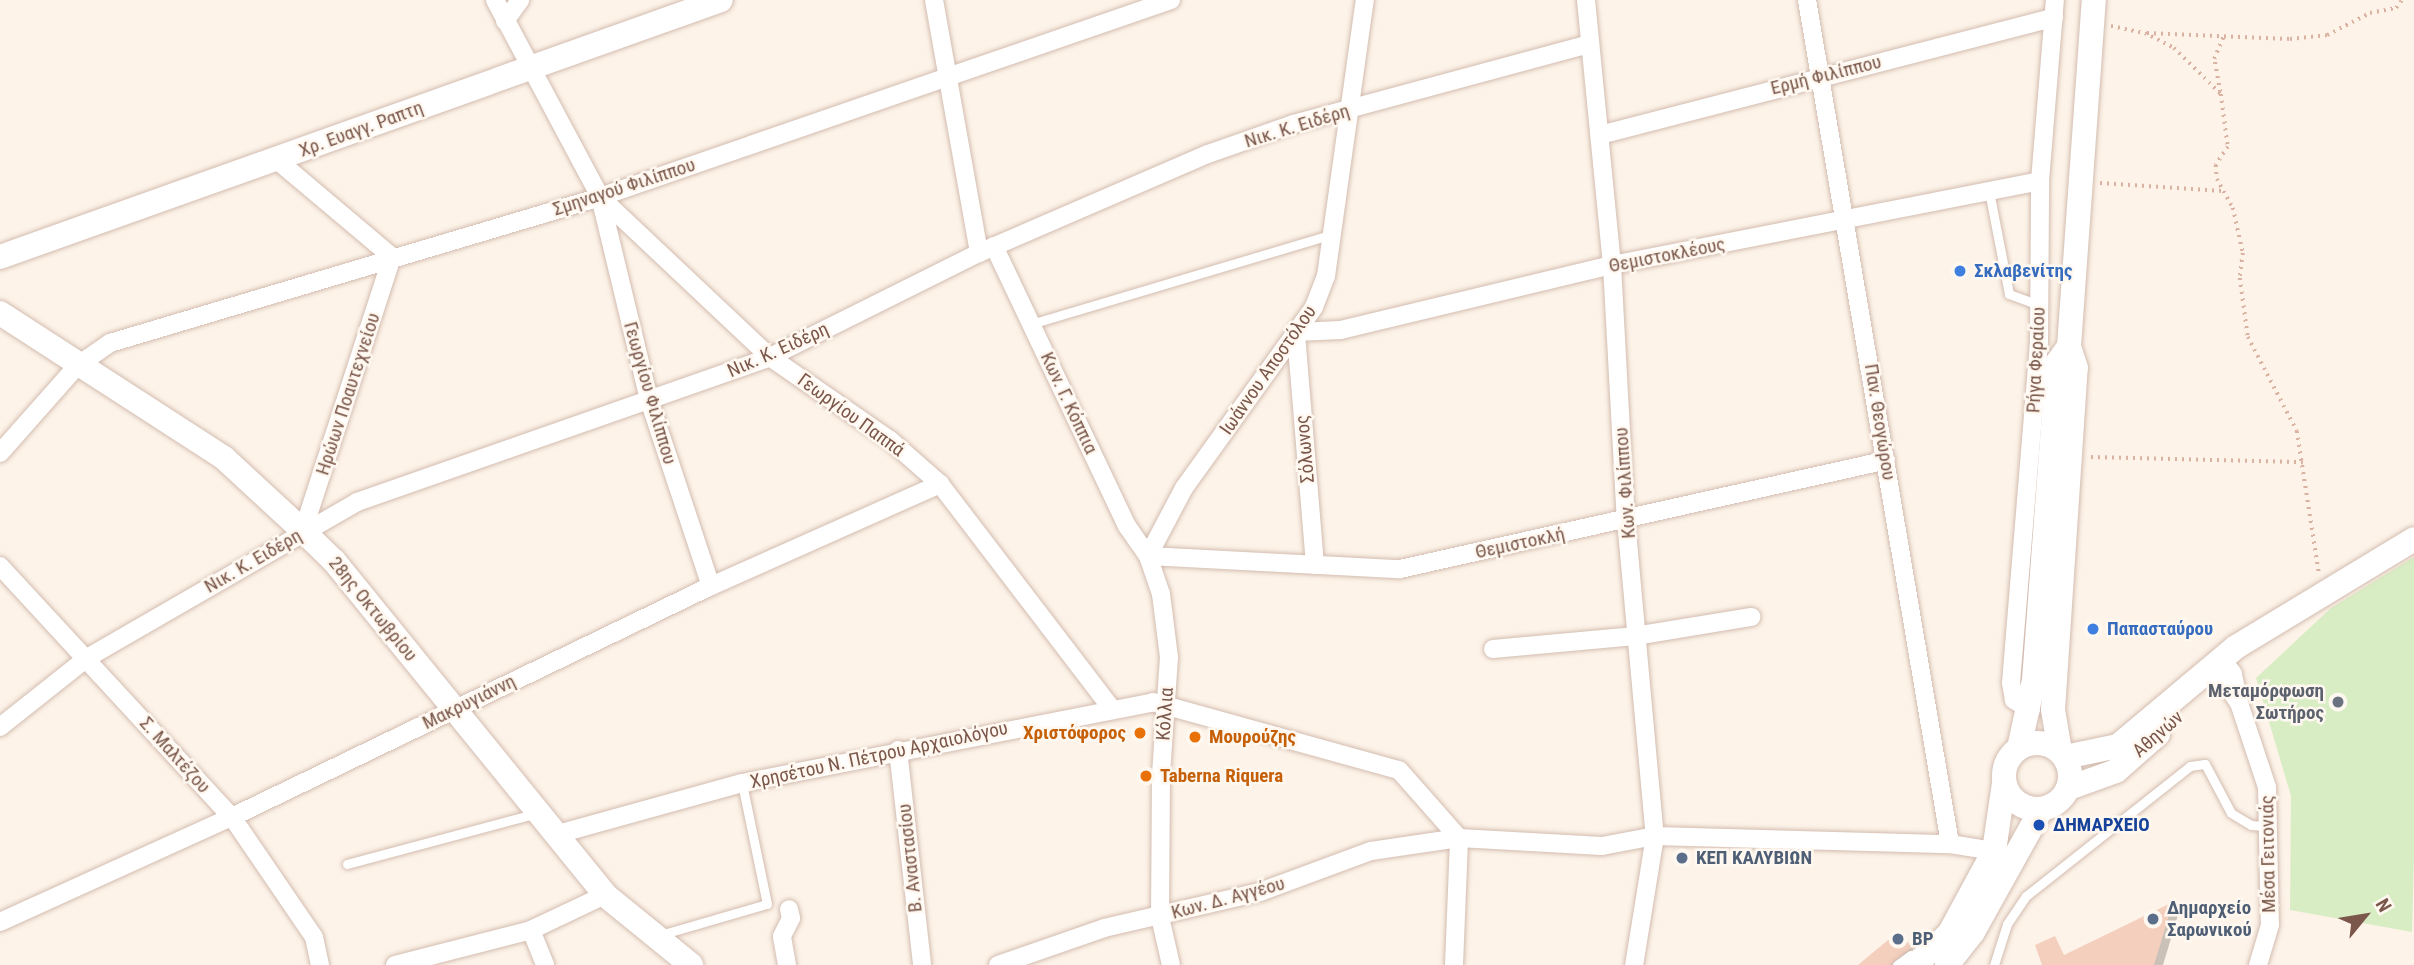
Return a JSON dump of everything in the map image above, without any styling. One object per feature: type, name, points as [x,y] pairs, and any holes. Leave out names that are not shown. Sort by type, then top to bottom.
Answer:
[{"type":"main road","name":"Χρ. Ευαγγ. Ραπτη","points":[[0,257],[722,0]]},
{"type":"main road","name":"Ρήγα Φεραίου","points":[[2062,754],[2053,710],[2076,368],[2069,346],[2093,11]]},
{"type":"main road","name":"28ης Οκτωβρίου","points":[[0,313],[77,366],[224,458],[303,531],[334,561],[605,895],[652,938],[691,965]]},
{"type":"main road","name":"Ρήγα Φεραίου","points":[[2019,748],[2031,710],[2058,362],[2069,346]]},
{"type":"main road","name":"Αθηνών","points":[[2062,754],[2118,746],[2265,632],[2414,539]]},
{"type":"main road","name":"Αθηνών","points":[[2069,788],[2116,771],[2222,668]]},
{"type":"main road","points":[[2047,744],[2062,754],[2069,788],[2062,799],[2041,810],[1973,932],[1931,961],[1966,909],[1994,851],[2004,769],[2019,748],[2047,744]]},
{"type":"main road","points":[[2004,783],[2018,804],[2041,810]]},
{"type":"street","name":"Γεωργίου Παππά","points":[[495,0],[600,197],[770,358],[890,440],[940,484],[1111,708]]},
{"type":"street","points":[[505,21],[520,0]]},
{"type":"street","name":"Κων. Γ. Κόππια","points":[[934,0],[986,250],[1031,324],[1127,526],[1148,556]]},
{"type":"street","name":"Σμηναγού Φιλίππου","points":[[0,453],[77,366],[110,343],[600,197],[1171,0]]},
{"type":"street","name":"Ιωάννου Αποστόλου","points":[[1148,556],[1184,488],[1314,307],[1326,276],[1347,110],[1365,0]]},
{"type":"street","name":"Κων. Φιλίππου","points":[[1586,0],[1612,265],[1626,520],[1655,836],[1633,965]]},
{"type":"street","name":"Παν. Θεογώρου","points":[[1807,0],[1818,76],[1847,220],[1950,844]]},
{"type":"street","name":"Ερμή Φιλίππου","points":[[1600,135],[2054,9]]},
{"type":"street","name":"Ρήγα Φεραίου","points":[[2031,710],[2014,700],[2011,683],[2039,342],[2040,181],[2054,9]]},
{"type":"street","name":"Νικ. Κ. Ειδέρη","points":[[0,727],[87,658],[356,502],[770,358],[986,250],[1208,154],[1347,110],[1589,44]]},
{"type":"street","points":[[277,160],[392,257]]},
{"type":"street","name":"Θεμιστοκλέους","points":[[1296,332],[1341,330],[1612,265],[2040,181]]},
{"type":"street","name":"Γεωργίου Φιλίππου","points":[[600,197],[649,400],[711,586]]},
{"type":"street","name":"Ηρώων Ποαυτεχνείου","points":[[303,531],[392,257]]},
{"type":"street","name":"Σόλωνος","points":[[1296,332],[1315,565]]},
{"type":"street","points":[[2039,342],[2069,346]]},
{"type":"street","name":"Θεμιστοκλή","points":[[1148,556],[1400,569],[1886,460]]},
{"type":"street","name":"Μακρυγιάννη","points":[[0,922],[232,817],[711,586],[940,484]]},
{"type":"street","name":"Κόλλια","points":[[1148,556],[1161,594],[1169,657],[1165,706],[1160,917],[1171,965]]},
{"type":"street","name":"Σ. Μαλτέζου","points":[[0,566],[232,817],[314,937],[320,965]]},
{"type":"street","points":[[1493,649],[1635,636],[1751,617]]},
{"type":"street","name":"Μέσα Γειτονιάς","points":[[2222,668],[2239,703],[2267,787],[2270,925],[2258,965]]},
{"type":"street","name":"Χρησέτου Ν. Πέτρου Αρχαιολόγου","points":[[558,834],[742,783],[1111,708],[1153,702],[1399,770],[1459,838]]},
{"type":"street","name":"Β. Αναστασίου","points":[[898,750],[922,965]]},
{"type":"street","name":"Κων. Δ. Αγγέου","points":[[999,965],[1082,935],[1260,892],[1371,851],[1459,838],[1602,846],[1655,836],[1950,844],[1994,851]]},
{"type":"street","points":[[1454,965],[1459,838]]},
{"type":"street","points":[[396,965],[531,930],[605,895]]},
{"type":"street","points":[[787,965],[782,936],[791,918],[789,909]]},
{"type":"street","points":[[531,930],[545,965]]},
{"type":"lane","points":[[1989,191],[2008,294],[2039,304]]},
{"type":"lane","points":[[1031,324],[1332,234]]},
{"type":"lane","points":[[1994,965],[2007,924],[2026,896],[2190,766],[2205,764],[2231,813],[2251,825],[2267,826]]},
{"type":"lane","points":[[652,938],[767,904],[742,783]]},
{"type":"lane","points":[[347,864],[539,812]]},
{"type":"lane","points":[[1897,965],[1916,952],[1931,961]]},
{"type":"path","points":[[2145,33],[2290,39],[2327,35],[2370,13],[2396,8],[2402,0]]},
{"type":"path","points":[[2093,11],[2174,48],[2221,94]]},
{"type":"path","points":[[2225,35],[2214,59],[2228,147],[2216,165],[2223,191],[2234,208],[2243,253],[2240,278],[2248,337],[2297,431],[2323,596]]},
{"type":"path","points":[[2081,181],[2223,191]]},
{"type":"path","points":[[2071,456],[2303,462]]},
{"type":"green space","points":[[2414,557],[2412,932],[2290,910],[2291,796],[2256,678],[2331,608]]},
{"type":"building","name":"Δημαρχείο Σαρωνικού","points":[[2173,902],[2154,965],[2042,965],[2035,945],[2055,936],[2064,955]]},
{"type":"building","name":"BP","points":[[1900,930],[1911,948],[1890,965],[1858,965]]},
{"type":"place","name":"Σκλαβενίτης","points":[[1960,271]]},
{"type":"place","name":"Παπασταύρου","points":[[2093,629]]},
{"type":"place","name":"Μεταμόρφωση Σωτήρος","points":[[2338,702]]},
{"type":"place","name":"Χριστόφορος","points":[[1140,733]]},
{"type":"place","name":"Μουρούζης","points":[[1195,737]]},
{"type":"place","name":"Taberna Riquera","points":[[1146,776]]},
{"type":"place","name":"ΔΗΜΑΡΧΕΙΟ","points":[[2039,825]]},
{"type":"place","name":"ΚΕΠ ΚΑΛΥΒΙΩΝ","points":[[1682,858]]},
{"type":"place","name":"Δημαρχείο Σαρωνικού","points":[[2153,919]]},
{"type":"place","name":"BP","points":[[1898,939]]}]
